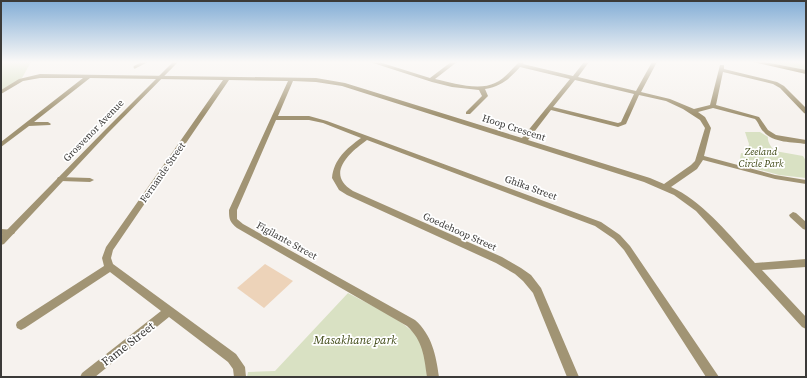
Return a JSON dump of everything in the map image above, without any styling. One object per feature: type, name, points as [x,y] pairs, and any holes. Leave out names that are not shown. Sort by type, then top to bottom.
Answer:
[{"type":"street","name":"Hoop Crescent","points":[[1,92],[25,80]]},
{"type":"street","points":[[1,145],[85,80]]},
{"type":"street","name":"Grosvenor Avenue","points":[[1,242],[159,80]]},
{"type":"street","name":"Fernande Street","points":[[110,267],[106,257],[109,249],[227,80]]},
{"type":"street","name":"Hoop Crescent","points":[[268,80],[322,80],[343,84],[666,187],[683,196],[700,208],[806,324]]},
{"type":"street","name":"Figilante Street","points":[[291,80],[233,210],[233,220],[240,226],[411,323],[421,332],[428,344],[434,377]]},
{"type":"street","points":[[434,80],[463,88],[482,89],[499,84],[504,80]]},
{"type":"street","points":[[524,141],[549,108],[574,80]]},
{"type":"street","points":[[582,80],[668,100],[702,118],[707,125],[701,156],[694,167],[666,187]]},
{"type":"street","points":[[549,108],[611,125],[620,125],[624,123],[628,115],[628,110],[645,80]]},
{"type":"street","points":[[713,106],[719,80]]},
{"type":"street","points":[[763,80],[775,83],[782,87],[806,112]]},
{"type":"street","points":[[468,113],[485,96],[482,89]]},
{"type":"street","points":[[691,112],[713,106],[757,118],[760,120],[765,130],[774,135],[806,142]]},
{"type":"street","name":"Ghika Street","points":[[274,118],[316,120],[366,137],[588,220],[611,233],[627,248],[712,377]]},
{"type":"street","points":[[28,124],[48,124]]},
{"type":"street","name":"Goedehoop Street","points":[[366,137],[347,152],[340,160],[336,174],[340,185],[350,193],[499,260],[518,271],[532,284],[541,298],[573,377]]},
{"type":"street","points":[[701,156],[775,177],[806,182]]},
{"type":"street","points":[[61,179],[90,180]]},
{"type":"street","points":[[793,214],[806,226]]},
{"type":"street","points":[[1,232],[11,232]]},
{"type":"street","points":[[754,267],[806,263]]},
{"type":"street","points":[[21,325],[110,267],[236,362],[239,367],[240,377]]},
{"type":"street","name":"Fame Street","points":[[86,377],[170,311]]},
{"type":"green space","points":[[1,80],[19,80],[1,90]]},
{"type":"green space","name":"Zeeland Circle Park","points":[[745,132],[760,132],[768,137],[772,148],[775,151],[803,156],[806,161],[806,178],[779,175],[739,164],[741,153],[747,154],[749,144]]},
{"type":"green space","name":"Masakhane park","points":[[348,293],[396,319],[413,332],[418,338],[424,352],[427,377],[247,377],[248,372],[275,371]]},
{"type":"building","points":[[265,264],[293,281],[264,308],[237,288]]}]
